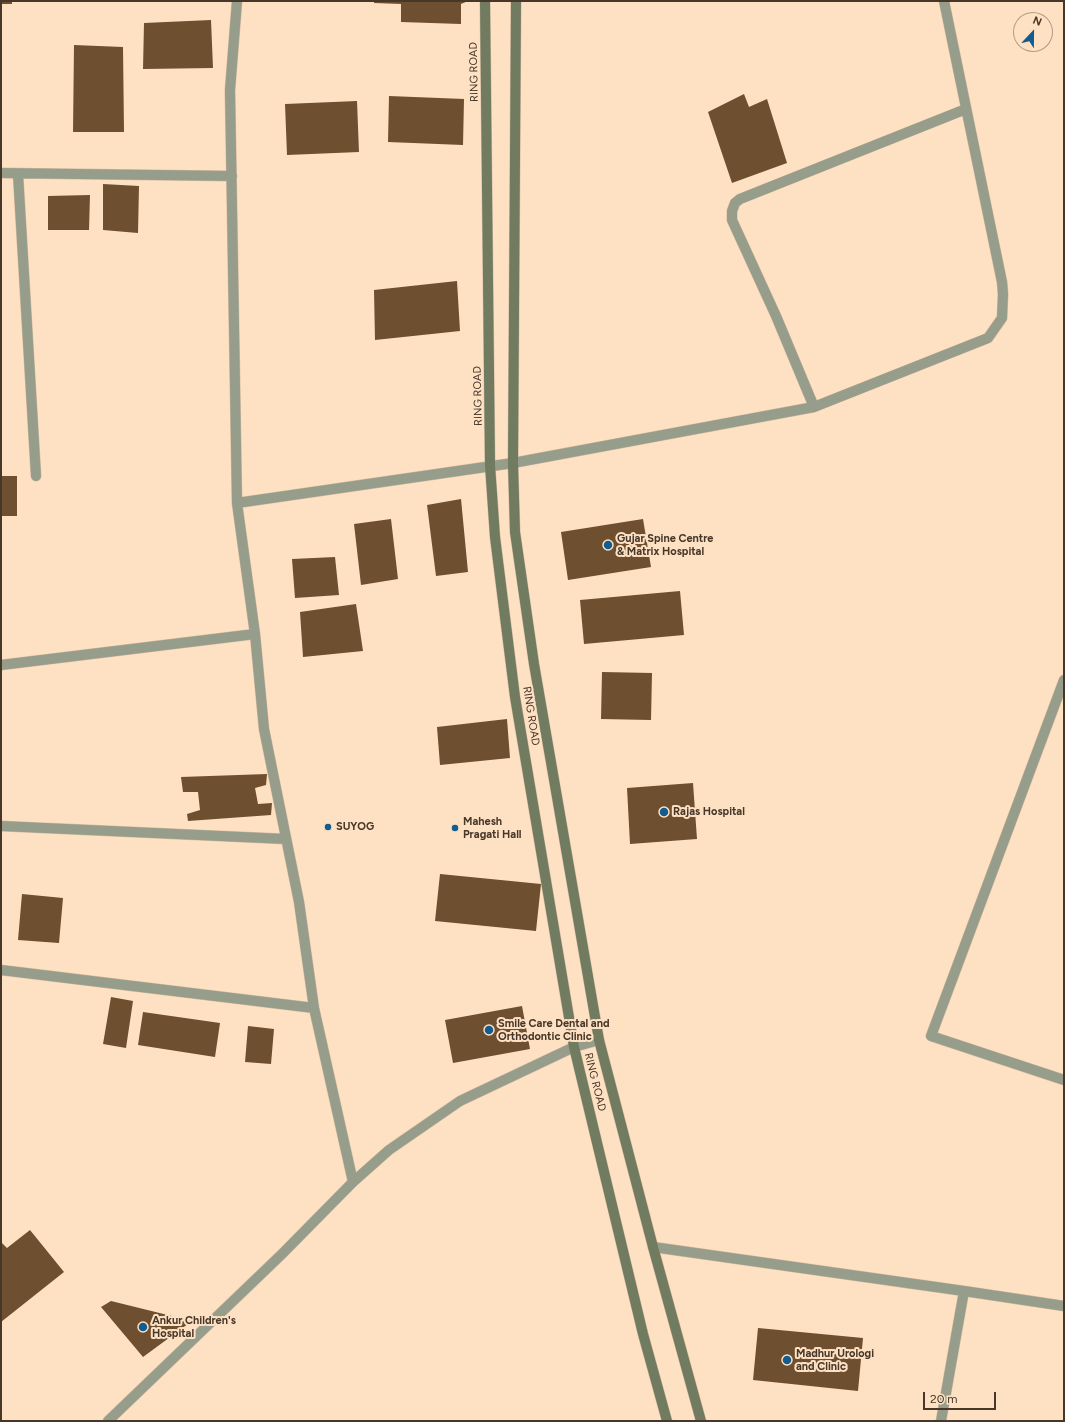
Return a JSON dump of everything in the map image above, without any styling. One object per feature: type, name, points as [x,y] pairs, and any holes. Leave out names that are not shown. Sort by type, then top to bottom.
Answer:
[{"type":"main road","name":"RING ROAD","points":[[485,1],[490,465],[495,537],[515,697],[574,1047],[643,1334],[668,1421]]},
{"type":"main road","points":[[516,1],[513,463],[515,532],[534,664],[599,1040],[653,1247],[702,1421]]},
{"type":"street","points":[[237,1],[230,90],[237,503],[255,634],[264,729],[299,902],[314,1008],[353,1182]]},
{"type":"street","points":[[237,503],[490,465],[513,463],[814,407],[988,338],[1002,318],[1002,282],[944,1]]},
{"type":"street","points":[[814,407],[776,316],[732,220],[732,211],[736,203],[740,199],[966,109]]},
{"type":"street","points":[[1,173],[232,176]]},
{"type":"street","points":[[18,174],[36,476]]},
{"type":"street","points":[[1,665],[255,634]]},
{"type":"street","points":[[1064,680],[931,1036],[1064,1080]]},
{"type":"street","points":[[1,826],[286,839]]},
{"type":"street","points":[[1,970],[314,1008]]},
{"type":"street","points":[[108,1421],[282,1254],[353,1182],[389,1150],[460,1101],[574,1047],[599,1040]]},
{"type":"street","points":[[653,1247],[1064,1306]]},
{"type":"street","points":[[941,1421],[964,1291]]},
{"type":"building","points":[[1,1],[12,1],[12,4],[1,4]]},
{"type":"building","points":[[374,1],[468,1],[461,4],[461,24],[401,22],[401,4],[374,3]]},
{"type":"building","points":[[211,20],[213,68],[143,69],[144,23]]},
{"type":"building","points":[[74,45],[123,47],[124,132],[73,132]]},
{"type":"building","points":[[744,94],[749,107],[767,99],[787,163],[732,183],[708,112]]},
{"type":"building","points":[[389,96],[464,99],[463,145],[388,142]]},
{"type":"building","points":[[357,101],[359,152],[287,155],[285,104]]},
{"type":"building","points":[[103,184],[139,186],[138,233],[103,230]]},
{"type":"building","points":[[90,195],[89,230],[48,230],[48,196]]},
{"type":"building","points":[[457,281],[460,331],[375,340],[374,290]]},
{"type":"building","points":[[1,476],[17,476],[17,516],[1,516]]},
{"type":"building","points":[[461,499],[468,572],[436,576],[427,505]]},
{"type":"building","points":[[391,519],[398,579],[361,585],[354,524]]},
{"type":"building","points":[[643,519],[651,567],[568,580],[561,532]]},
{"type":"building","points":[[335,557],[339,595],[295,598],[292,559]]},
{"type":"building","points":[[680,591],[684,635],[584,644],[580,600]]},
{"type":"building","points":[[356,604],[363,651],[303,657],[300,612]]},
{"type":"building","points":[[602,672],[652,673],[651,720],[601,719]]},
{"type":"building","points":[[507,719],[510,758],[440,765],[437,727]]},
{"type":"building","points":[[267,774],[266,785],[255,788],[258,804],[272,803],[271,815],[188,821],[187,814],[200,810],[198,792],[183,792],[181,777]]},
{"type":"building","points":[[693,783],[697,839],[630,844],[627,788]]},
{"type":"building","points":[[440,874],[541,884],[536,931],[435,921]]},
{"type":"building","points":[[22,894],[63,898],[59,943],[18,940]]},
{"type":"building","points":[[111,997],[133,1001],[126,1048],[103,1044]]},
{"type":"building","points":[[522,1006],[530,1049],[453,1063],[445,1020]]},
{"type":"building","points":[[143,1012],[220,1023],[215,1057],[138,1045]]},
{"type":"building","points":[[248,1026],[274,1029],[271,1064],[245,1062]]},
{"type":"building","points":[[30,1230],[64,1272],[1,1322],[1,1242],[7,1248]]},
{"type":"building","points":[[111,1301],[192,1321],[143,1357],[101,1307]]},
{"type":"building","points":[[758,1328],[863,1338],[858,1391],[753,1380]]},
{"type":"place","name":"Gujar Spine Centre & Matrix Hospital","points":[[608,545]]},
{"type":"place","name":"Rajas Hospital","points":[[664,812]]},
{"type":"place","name":"SUYOG","points":[[328,827]]},
{"type":"place","name":"Mahesh Pragati Hall","points":[[455,828]]},
{"type":"place","name":"Smile Care Dental and Orthodontic Clinic","points":[[489,1030]]},
{"type":"place","name":"Ankur Children's Hospital","points":[[143,1327]]},
{"type":"place","name":"Madhur Urologi and Clinic","points":[[787,1360]]}]
